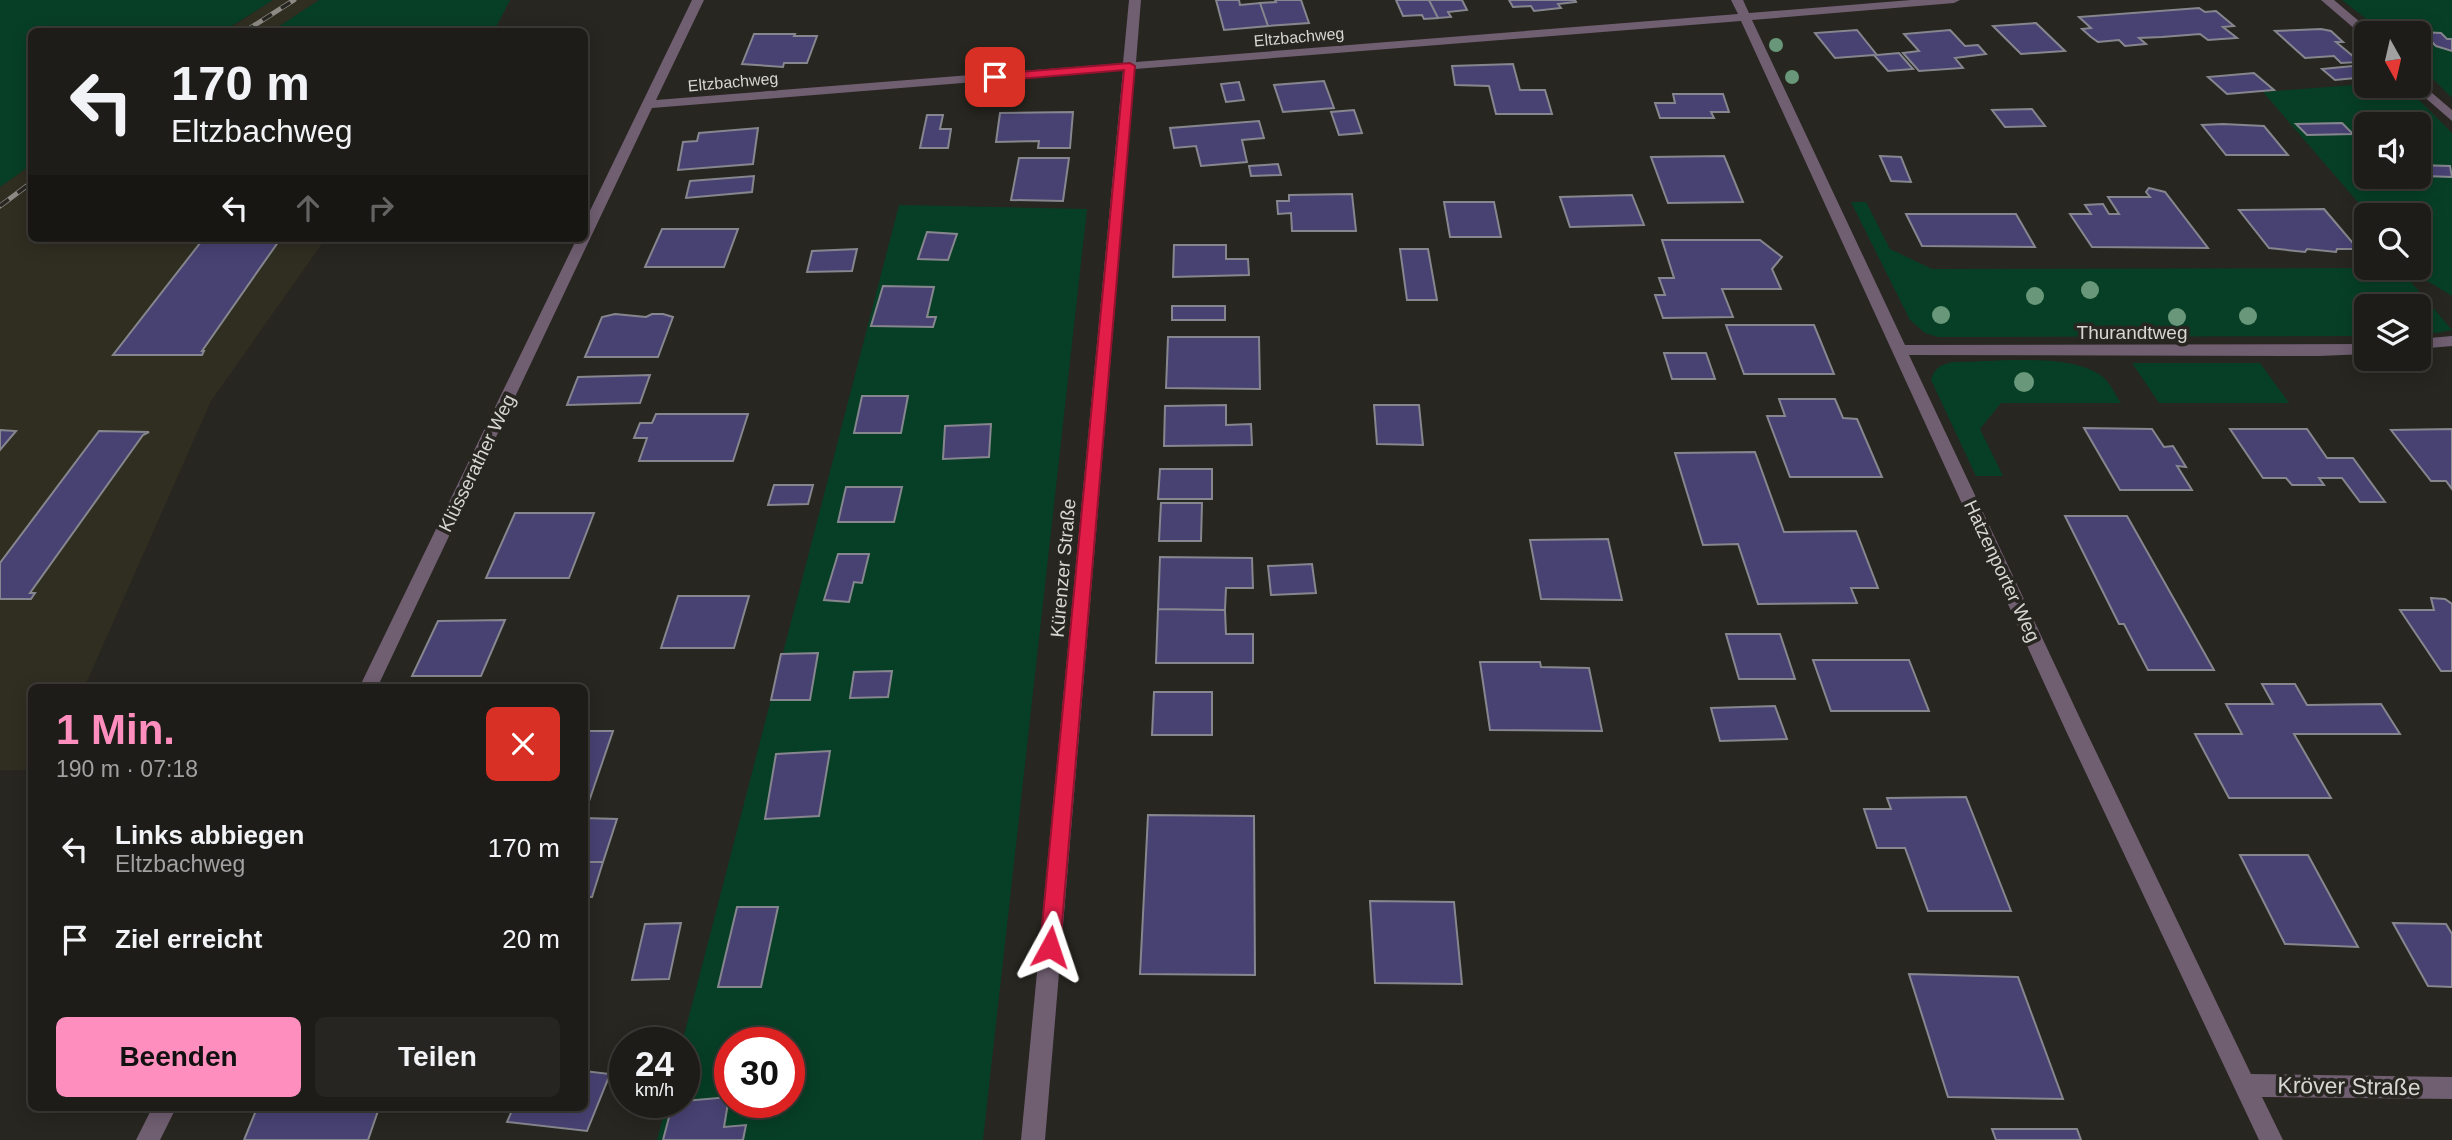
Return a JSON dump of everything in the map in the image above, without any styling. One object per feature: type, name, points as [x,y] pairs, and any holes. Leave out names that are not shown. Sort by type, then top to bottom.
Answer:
[{"type":"street","name":"Klüsserather Weg","points":[[588,229],[698,0]]},
{"type":"street","name":"Kürenzer Straße","points":[[1033,1140],[1135,0]]},
{"type":"street","name":"Hatzenporter Weg","points":[[1737,0],[2082,744],[2271,1140]]},
{"type":"street","name":"Eltzbachweg","points":[[646,105],[1954,0]]},
{"type":"street","points":[[2327,0],[2354,22]]},
{"type":"street","points":[[2431,97],[2452,117]]},
{"type":"street","name":"Klüsserather Weg","points":[[370,684],[582,242]]},
{"type":"street","points":[[2431,343],[2452,341]]},
{"type":"street","name":"Thurandtweg","points":[[1899,350],[2319,352],[2354,350]]},
{"type":"street","name":"Kröver Straße","points":[[2246,1085],[2452,1088]]},
{"type":"street","points":[[148,1140],[162,1111]]},
{"type":"shaded area","points":[[273,0],[319,0],[278,28],[230,28]]},
{"type":"shaded area","points":[[28,167],[28,242],[323,242],[211,401],[86,684],[28,684],[28,770],[0,770],[0,187]]},
{"type":"green space","points":[[0,0],[273,0],[229,28],[28,28],[28,167],[0,187]]},
{"type":"green space","points":[[319,0],[510,0],[496,28],[278,27]]},
{"type":"green space","points":[[2342,0],[2452,0],[2452,98],[2431,77],[2431,21],[2369,21]]},
{"type":"green space","points":[[2354,85],[2354,98],[2417,98],[2431,112],[2452,133],[2452,296],[2426,280],[2431,280],[2431,203],[2359,203],[2263,92]]},
{"type":"green space","points":[[1851,202],[1866,202],[1890,249],[1932,269],[2354,268],[2354,280],[2409,280],[2421,294],[2354,294],[2354,336],[1938,337],[1925,333],[1910,320]]},
{"type":"green space","points":[[899,205],[1087,209],[983,1140],[657,1140],[663,1118],[700,1118],[700,1027],[686,1027]]},
{"type":"green space","points":[[2431,305],[2452,330],[2431,334]]},
{"type":"green space","points":[[2034,360],[2076,365],[2093,371],[2106,380],[2121,403],[2001,403],[1980,429],[2003,476],[1976,476],[1931,380],[1939,367],[1953,362]]},
{"type":"green space","points":[[2132,363],[2260,363],[2289,403],[2159,403]]},
{"type":"building","points":[[1216,0],[1239,0],[1240,5],[1260,3],[1268,26],[1224,30]]},
{"type":"building","points":[[1275,0],[1301,0],[1309,23],[1268,26],[1260,3],[1276,2]]},
{"type":"building","points":[[1396,0],[1429,0],[1438,18],[1403,16]]},
{"type":"building","points":[[1429,0],[1462,0],[1467,10],[1448,12],[1451,17],[1438,18]]},
{"type":"building","points":[[1509,0],[1576,2],[1558,4],[1561,8],[1534,11],[1531,6],[1513,7]]},
{"type":"building","points":[[2199,8],[2205,12],[2216,11],[2234,26],[2223,27],[2237,38],[2208,40],[2200,34],[2139,38],[2146,44],[2125,46],[2119,40],[2098,42],[2082,29],[2091,28],[2079,17]]},
{"type":"building","points":[[2036,23],[2065,51],[2021,54],[1993,26]]},
{"type":"building","points":[[1857,30],[1877,55],[1899,53],[1913,69],[1888,71],[1874,55],[1835,58],[1815,33]]},
{"type":"building","points":[[1950,30],[1965,46],[1978,45],[1986,54],[1955,58],[1963,68],[1919,71],[1903,53],[1919,51],[1904,34]]},
{"type":"building","points":[[2275,31],[2331,31],[2343,42],[2336,42],[2354,57],[2354,62],[2341,63],[2334,56],[2305,58]]},
{"type":"building","points":[[2431,32],[2441,33],[2447,39],[2452,39],[2452,51],[2436,46],[2431,41]]},
{"type":"building","points":[[754,34],[817,36],[807,63],[784,63],[783,67],[742,64]]},
{"type":"building","points":[[1513,64],[1520,90],[1545,90],[1552,114],[1496,114],[1489,86],[1455,85],[1452,66]]},
{"type":"building","points":[[2354,66],[2354,78],[2335,80],[2322,69]]},
{"type":"building","points":[[2254,73],[2274,90],[2227,94],[2208,77]]},
{"type":"building","points":[[1324,81],[1334,108],[1283,112],[1274,85]]},
{"type":"building","points":[[1239,82],[1244,100],[1226,102],[1221,84]]},
{"type":"building","points":[[1673,94],[1723,94],[1729,112],[1711,112],[1714,118],[1660,118],[1655,103],[1675,103]]},
{"type":"building","points":[[2032,109],[2045,126],[2005,127],[1992,110]]},
{"type":"building","points":[[1354,110],[1362,133],[1339,135],[1331,112]]},
{"type":"building","points":[[1073,112],[1070,148],[1038,148],[1039,141],[996,142],[1000,113]]},
{"type":"building","points":[[927,115],[943,115],[940,129],[951,129],[948,148],[920,148]]},
{"type":"building","points":[[1259,121],[1264,138],[1242,140],[1247,162],[1201,166],[1196,146],[1174,148],[1170,128]]},
{"type":"building","points":[[2342,123],[2353,134],[2307,135],[2296,124]]},
{"type":"building","points":[[2202,125],[2264,126],[2288,155],[2226,155]]},
{"type":"building","points":[[758,128],[753,164],[678,170],[683,142],[697,141],[699,133]]},
{"type":"building","points":[[1724,156],[1743,202],[1668,203],[1651,157]]},
{"type":"building","points":[[1880,156],[1901,157],[1911,182],[1891,181]]},
{"type":"building","points":[[1019,158],[1069,158],[1063,201],[1011,200]]},
{"type":"building","points":[[1278,164],[1281,175],[1251,176],[1249,166]]},
{"type":"building","points":[[2431,165],[2450,166],[2452,177],[2431,176]]},
{"type":"building","points":[[754,176],[752,192],[686,198],[690,181]]},
{"type":"building","points":[[2149,188],[2165,192],[2208,248],[2092,247],[2070,214],[2091,214],[2085,205],[2103,204],[2109,214],[2119,214],[2108,197],[2150,197],[2146,192]]},
{"type":"building","points":[[1352,194],[1356,231],[1292,231],[1291,213],[1278,214],[1277,201],[1289,201],[1289,195]]},
{"type":"building","points":[[1632,195],[1644,225],[1570,227],[1560,197]]},
{"type":"building","points":[[1444,202],[1494,202],[1501,237],[1450,237]]},
{"type":"building","points":[[2324,209],[2354,244],[2354,249],[2337,249],[2336,252],[2307,249],[2305,252],[2269,248],[2239,210]]},
{"type":"building","points":[[1906,214],[2016,214],[2035,247],[1922,246]]},
{"type":"building","points":[[662,229],[738,229],[724,267],[645,267]]},
{"type":"building","points":[[927,232],[957,234],[948,260],[918,259]]},
{"type":"building","points":[[1662,240],[1760,240],[1782,257],[1772,269],[1781,289],[1722,289],[1733,317],[1663,318],[1655,295],[1665,295],[1659,278],[1674,278]]},
{"type":"building","points":[[201,242],[278,242],[202,351],[202,355],[113,355]]},
{"type":"building","points":[[1174,245],[1226,245],[1226,259],[1248,259],[1249,275],[1173,277]]},
{"type":"building","points":[[857,249],[852,271],[807,272],[812,251]]},
{"type":"building","points":[[1400,249],[1428,249],[1437,300],[1407,300]]},
{"type":"building","points":[[883,286],[934,287],[927,317],[936,317],[933,327],[871,326]]},
{"type":"building","points":[[1172,306],[1225,306],[1225,320],[1172,320]]},
{"type":"building","points":[[615,314],[646,317],[663,314],[673,317],[658,357],[585,357],[602,317]]},
{"type":"building","points":[[1726,325],[1814,325],[1834,374],[1744,374]]},
{"type":"building","points":[[1168,337],[1259,337],[1260,389],[1166,388]]},
{"type":"building","points":[[1664,353],[1706,353],[1715,379],[1672,379]]},
{"type":"building","points":[[650,375],[640,403],[567,405],[578,377]]},
{"type":"building","points":[[862,396],[908,396],[901,433],[854,433]]},
{"type":"building","points":[[1779,399],[1835,399],[1843,418],[1857,419],[1882,477],[1790,477],[1767,416],[1785,416]]},
{"type":"building","points":[[1226,405],[1226,425],[1251,424],[1252,445],[1164,446],[1165,406]]},
{"type":"building","points":[[1374,405],[1419,405],[1423,445],[1377,444]]},
{"type":"building","points":[[656,414],[748,414],[733,461],[639,461],[647,438],[634,438],[640,423],[652,423]]},
{"type":"building","points":[[991,424],[989,457],[943,459],[945,426]]},
{"type":"building","points":[[2084,428],[2152,429],[2164,447],[2173,446],[2186,467],[2177,466],[2192,490],[2120,490]]},
{"type":"building","points":[[2230,429],[2307,429],[2327,458],[2353,458],[2385,502],[2360,502],[2342,478],[2319,478],[2324,485],[2292,485],[2286,478],[2263,478]]},
{"type":"building","points":[[2452,429],[2452,489],[2446,481],[2431,481],[2391,430]]},
{"type":"building","points":[[0,430],[16,431],[0,450]]},
{"type":"building","points":[[99,431],[149,432],[143,435],[30,593],[35,593],[31,599],[0,599],[0,563]]},
{"type":"building","points":[[1755,452],[1784,532],[1856,531],[1878,588],[1851,588],[1857,603],[1758,604],[1738,544],[1703,545],[1675,453]]},
{"type":"building","points":[[1160,469],[1212,469],[1212,499],[1158,499]]},
{"type":"building","points":[[774,485],[813,485],[808,504],[768,505]]},
{"type":"building","points":[[846,487],[902,487],[894,522],[838,522]]},
{"type":"building","points":[[1161,503],[1202,503],[1201,541],[1159,541]]},
{"type":"building","points":[[515,513],[594,513],[569,578],[486,578]]},
{"type":"building","points":[[2065,516],[2127,516],[2214,670],[2148,670],[2124,624],[2119,624]]},
{"type":"building","points":[[1608,539],[1622,600],[1541,599],[1530,540]]},
{"type":"building","points":[[838,554],[869,554],[862,583],[854,582],[849,602],[824,600]]},
{"type":"building","points":[[1160,557],[1252,558],[1253,588],[1226,588],[1225,610],[1158,609]]},
{"type":"building","points":[[1312,564],[1316,593],[1271,595],[1268,566]]},
{"type":"building","points":[[678,596],[749,596],[734,648],[661,648]]},
{"type":"building","points":[[2431,598],[2445,599],[2452,604],[2452,671],[2441,671],[2400,610],[2434,610]]},
{"type":"building","points":[[1158,609],[1225,610],[1226,634],[1253,634],[1253,663],[1156,663]]},
{"type":"building","points":[[505,620],[481,676],[412,676],[438,621]]},
{"type":"building","points":[[1726,634],[1780,634],[1795,679],[1739,679]]},
{"type":"building","points":[[818,653],[810,700],[771,700],[781,654]]},
{"type":"building","points":[[1813,660],[1909,660],[1929,711],[1831,711]]},
{"type":"building","points":[[1480,662],[1540,662],[1541,667],[1589,668],[1602,731],[1490,730]]},
{"type":"building","points":[[892,671],[888,697],[850,698],[854,672]]},
{"type":"building","points":[[2262,684],[2295,684],[2307,705],[2381,704],[2400,734],[2294,734],[2331,798],[2229,798],[2195,734],[2242,734],[2226,704],[2273,704]]},
{"type":"building","points":[[1154,692],[1212,692],[1212,735],[1152,735]]},
{"type":"building","points":[[1775,706],[1787,739],[1720,741],[1711,708]]},
{"type":"building","points":[[588,731],[613,731],[588,804]]},
{"type":"building","points":[[830,751],[819,816],[765,819],[776,754]]},
{"type":"building","points":[[1966,797],[2011,911],[1928,911],[1905,848],[1877,848],[1864,809],[1891,809],[1887,798]]},
{"type":"building","points":[[1148,815],[1254,816],[1255,975],[1140,974]]},
{"type":"building","points":[[588,818],[617,819],[603,862],[588,862]]},
{"type":"building","points":[[2240,855],[2308,855],[2358,947],[2285,944]]},
{"type":"building","points":[[588,862],[603,862],[592,897],[588,897]]},
{"type":"building","points":[[1370,901],[1454,902],[1462,984],[1375,983]]},
{"type":"building","points":[[737,907],[778,907],[761,987],[718,987]]},
{"type":"building","points":[[681,923],[669,979],[632,980],[645,924]]},
{"type":"building","points":[[2393,923],[2446,924],[2452,934],[2452,987],[2428,986]]},
{"type":"building","points":[[1909,974],[2018,977],[2063,1099],[1948,1097]]},
{"type":"building","points":[[588,1071],[609,1074],[587,1131],[507,1122],[512,1111],[588,1111]]},
{"type":"building","points":[[714,1098],[714,1118],[726,1118],[724,1127],[746,1125],[743,1140],[663,1140],[669,1118],[700,1118],[700,1100]]},
{"type":"building","points":[[256,1111],[378,1111],[368,1140],[244,1140]]},
{"type":"building","points":[[1992,1129],[2077,1129],[2081,1140],[1996,1140]]},
{"type":"railway","points":[[250,28],[294,0]]},
{"type":"railway","points":[[0,206],[28,185]]},
{"type":"route","points":[[995,77],[1130,66],[1050,947]]}]
